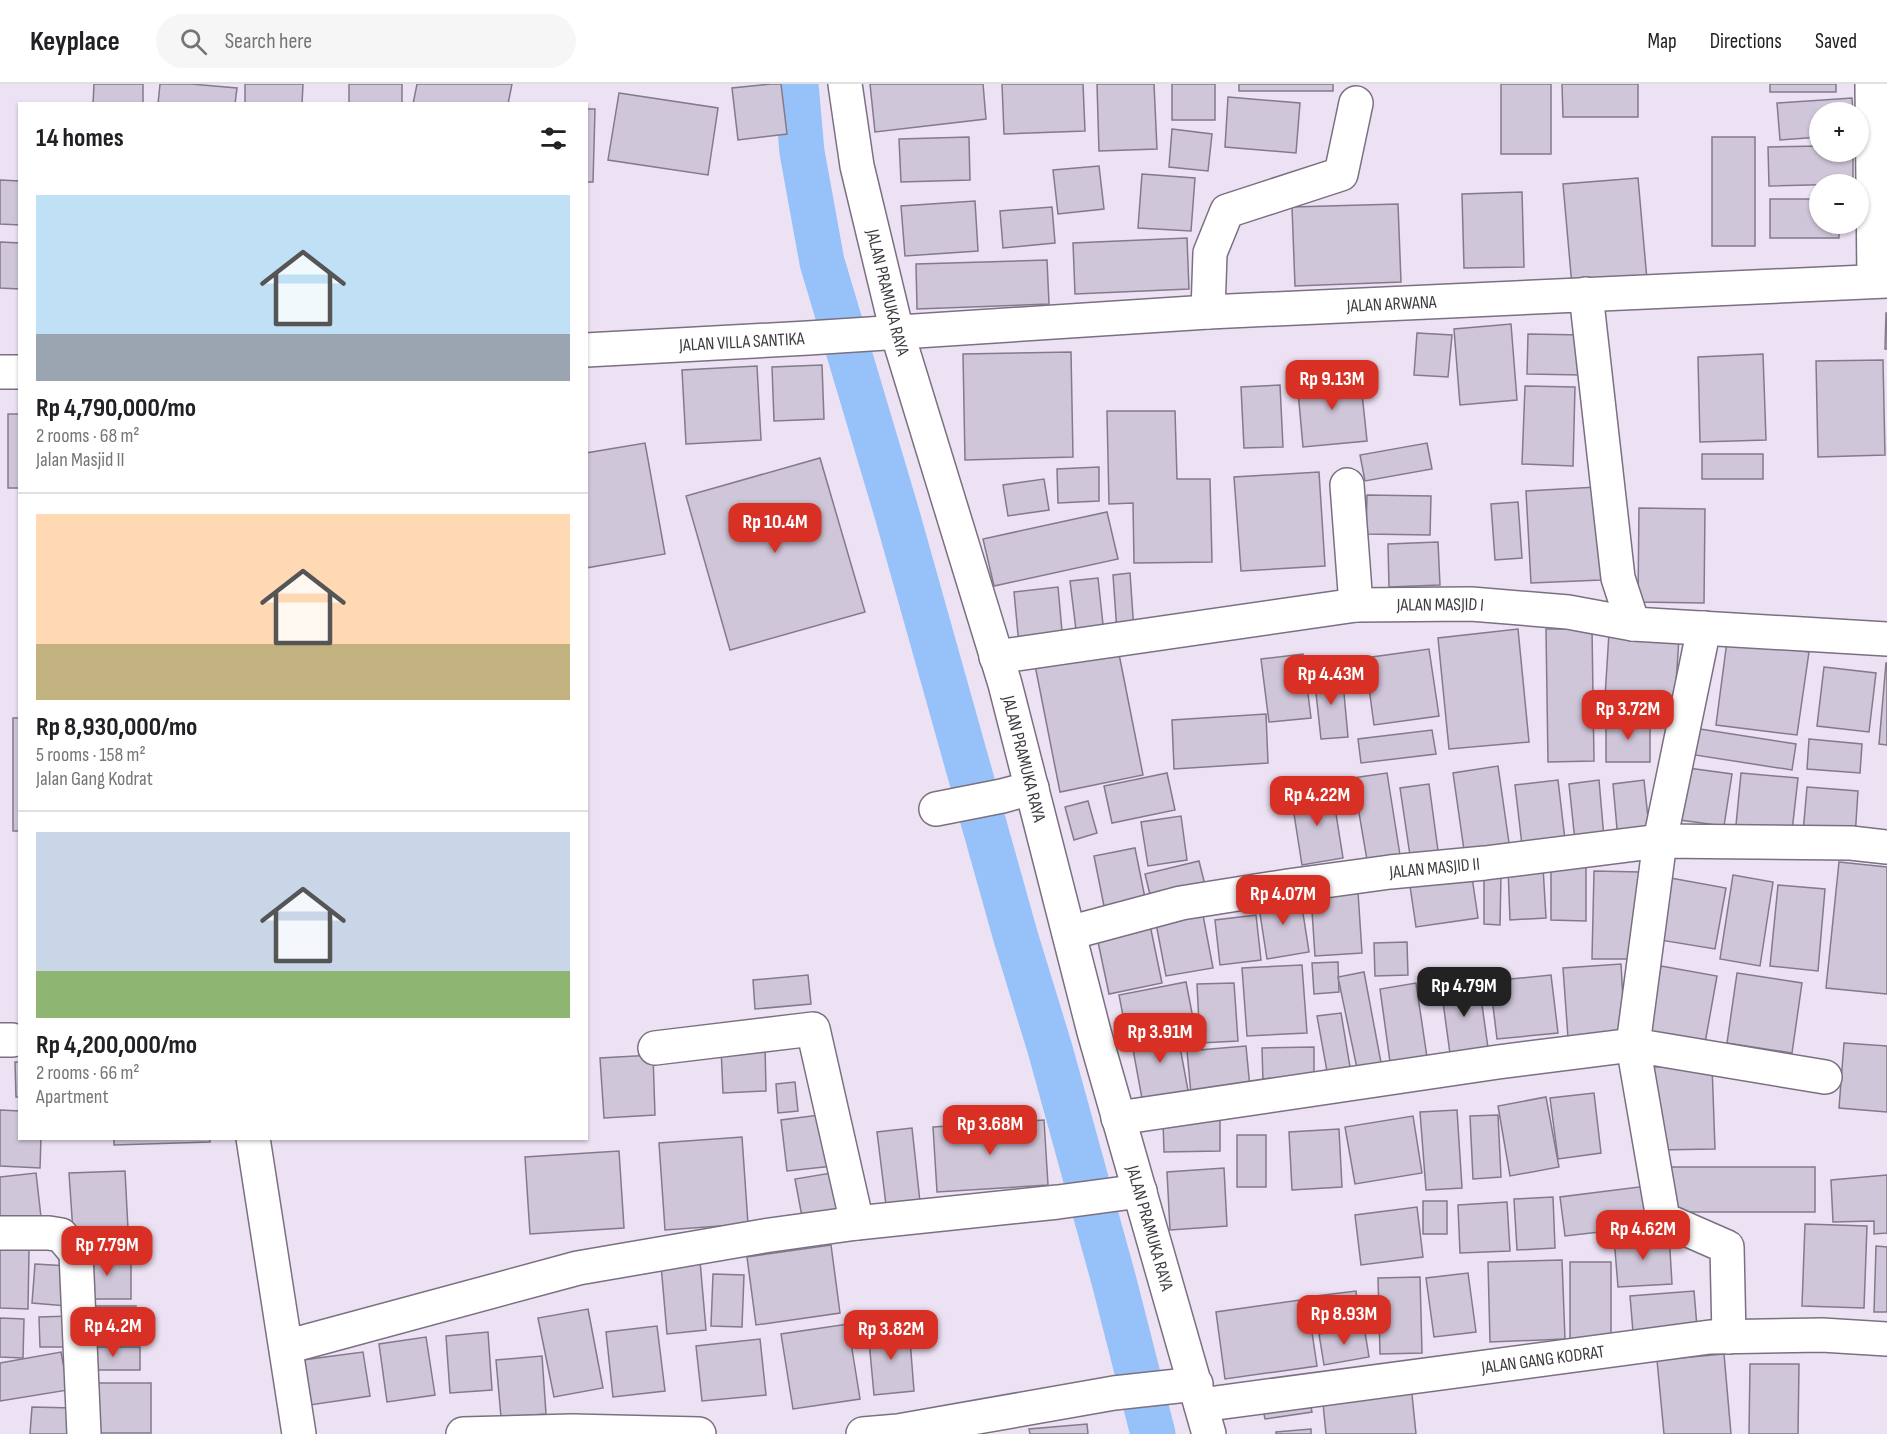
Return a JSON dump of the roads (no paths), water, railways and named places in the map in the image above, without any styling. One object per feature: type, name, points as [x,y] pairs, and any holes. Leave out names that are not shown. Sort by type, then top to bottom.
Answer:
[{"type":"street","name":"JALAN PRAMUKA RAYA","points":[[844,84],[881,333],[996,657],[1017,792],[1069,933],[1118,1118],[1128,1193],[1195,1402]]},
{"type":"street","points":[[1872,84],[1881,281]]},
{"type":"street","points":[[1208,312],[1210,253],[1227,211],[1341,174],[1356,103]]},
{"type":"street","name":"JALAN ARWANA","points":[[881,333],[1208,312],[1881,281]]},
{"type":"street","points":[[1586,294],[1618,578],[1633,624]]},
{"type":"street","name":"JALAN VILLA SANTIKA","points":[[588,350],[881,333]]},
{"type":"street","points":[[0,372],[18,372]]},
{"type":"street","points":[[1347,485],[1356,605]]},
{"type":"street","name":"JALAN MASJID I","points":[[996,657],[1356,605],[1471,604],[1568,612],[1633,624],[1887,639]]},
{"type":"street","points":[[1704,628],[1660,840],[1633,1045],[1663,1219],[1727,1247],[1729,1337]]},
{"type":"street","points":[[947,806],[1017,792]]},
{"type":"street","name":"JALAN MASJID II","points":[[1069,933],[1181,903],[1276,888],[1660,840],[1851,843],[1887,847]]},
{"type":"street","points":[[655,1048],[813,1029],[857,1223]]},
{"type":"street","points":[[1118,1118],[1497,1062],[1633,1045],[1825,1077]]},
{"type":"street","points":[[253,1140],[299,1434]]},
{"type":"street","points":[[286,1347],[578,1268],[764,1236],[857,1223],[1128,1193]]},
{"type":"street","points":[[0,1233],[61,1235],[76,1252],[84,1434]]},
{"type":"street","name":"JALAN GANG KODRAT","points":[[863,1434],[898,1432],[1114,1393],[1195,1402],[1710,1337],[1822,1335],[1887,1339]]},
{"type":"street","points":[[464,1434],[572,1432],[699,1434]]},
{"type":"waterway","points":[[796,84],[802,152],[822,262],[897,514],[1016,938],[1050,1049],[1114,1281],[1153,1434]]}]
